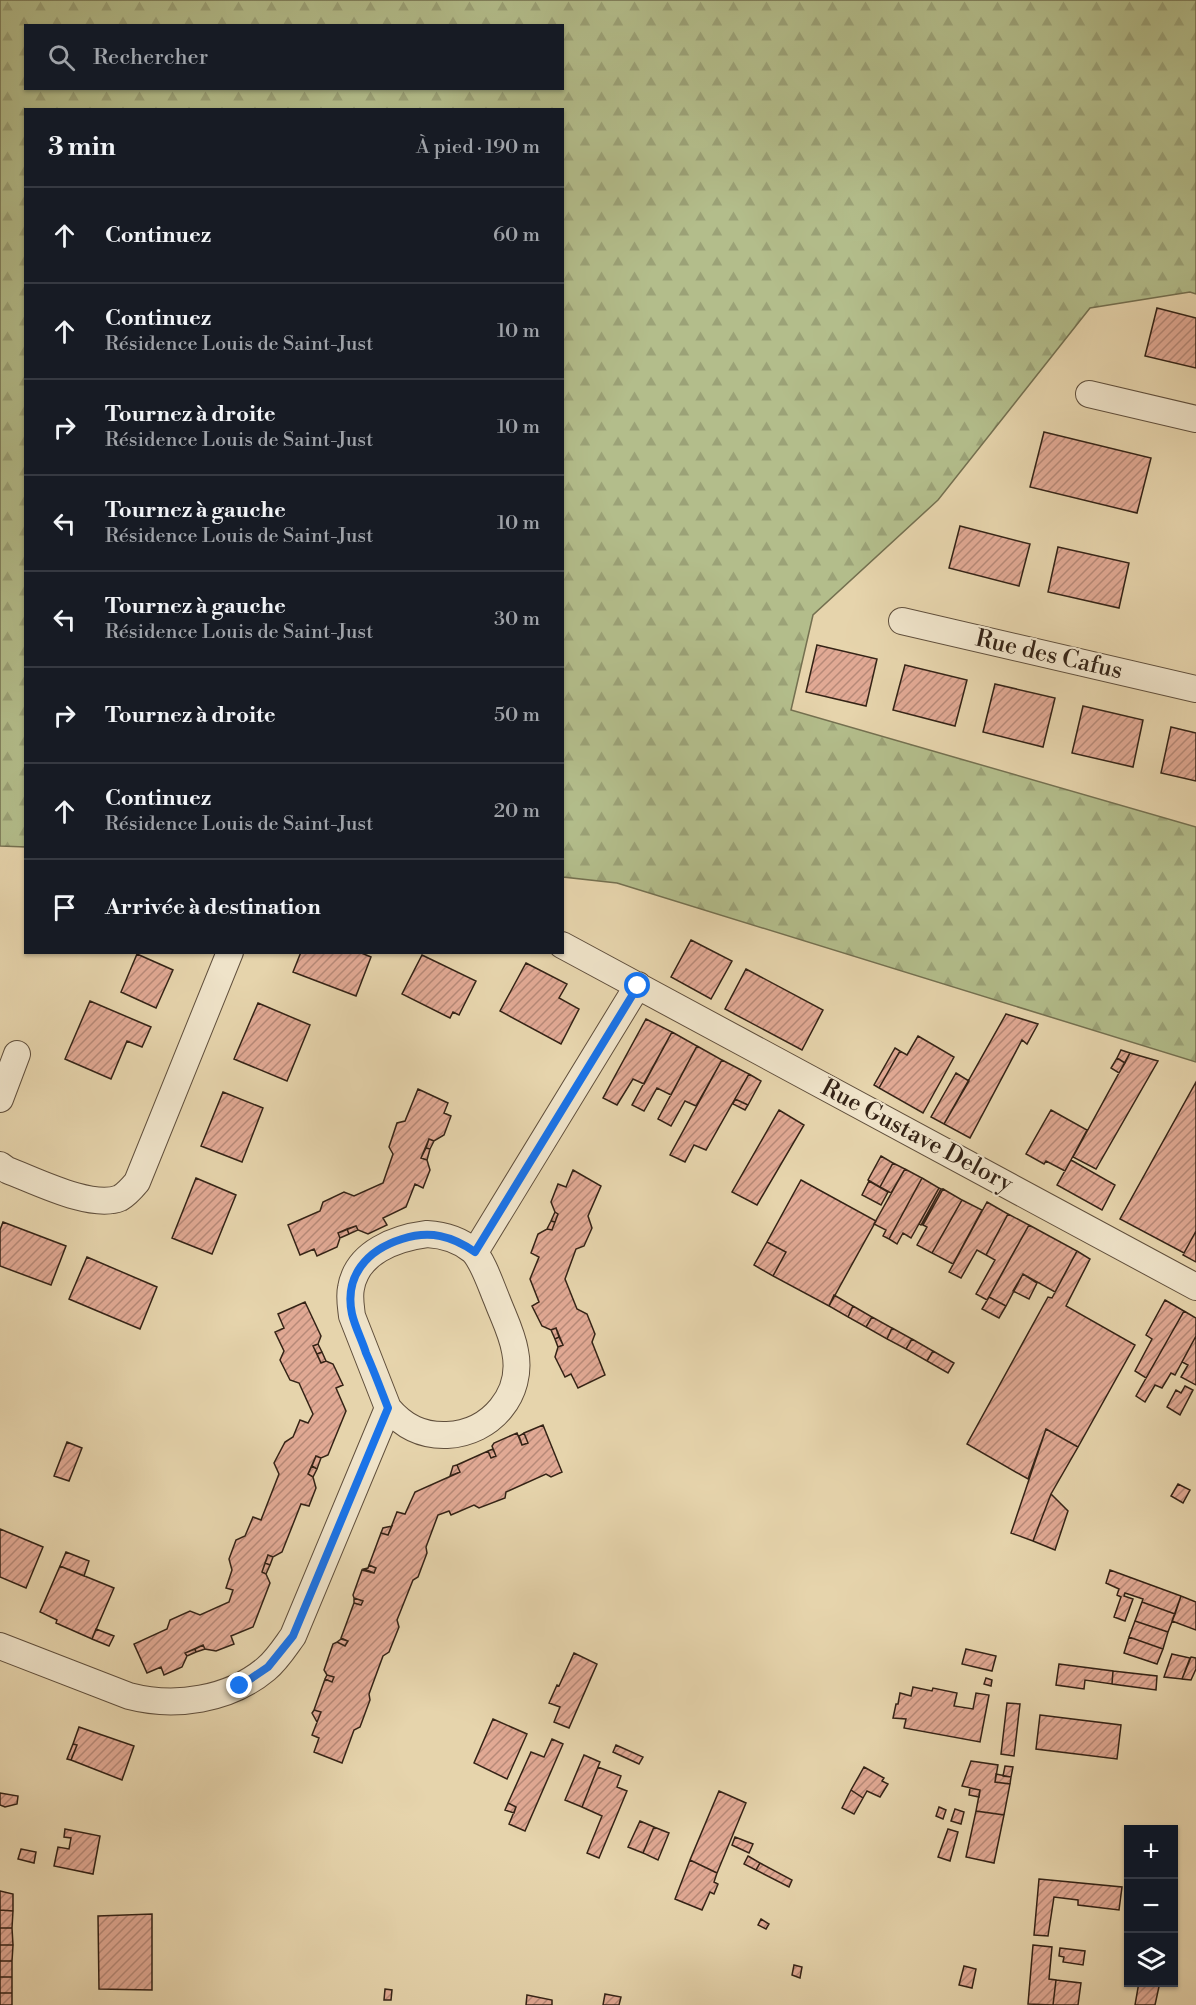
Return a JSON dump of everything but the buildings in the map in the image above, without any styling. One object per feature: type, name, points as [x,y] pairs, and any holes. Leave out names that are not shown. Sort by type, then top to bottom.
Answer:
[{"type":"street","points":[[1089,394],[1196,419]]},
{"type":"street","name":"Rue des Cafus","points":[[902,621],[1196,689]]},
{"type":"street","name":"Rue Gustave Delory","points":[[564,946],[1196,1287]]},
{"type":"street","points":[[0,1165],[7,1170],[67,1193],[95,1200],[109,1201],[129,1190],[137,1182],[229,954]]},
{"type":"street","points":[[475,1252],[638,986]]},
{"type":"street","points":[[0,1099],[17,1054]]},
{"type":"street","points":[[427,1234],[443,1235],[455,1239],[475,1252],[488,1278],[516,1352],[514,1385],[508,1400],[499,1412],[471,1430],[454,1435],[421,1432],[403,1423],[388,1408],[352,1316],[351,1287],[366,1259],[392,1242],[410,1236],[427,1234]]},
{"type":"street","points":[[0,1646],[129,1696],[146,1700],[178,1701],[204,1698],[223,1693],[256,1677],[268,1667],[293,1636],[388,1408]]},
{"type":"green space","points":[[0,0],[1196,0],[1196,294],[1190,292],[1090,308],[938,500],[813,615],[791,710],[1196,827],[1196,1062],[617,883],[564,877],[564,108],[24,108],[24,847],[0,846]]},
{"type":"route","points":[[240,1686],[268,1667],[293,1636],[388,1408],[352,1316],[351,1287],[358,1271],[366,1259],[378,1250],[410,1236],[443,1235],[455,1239],[475,1252],[638,986]]}]
